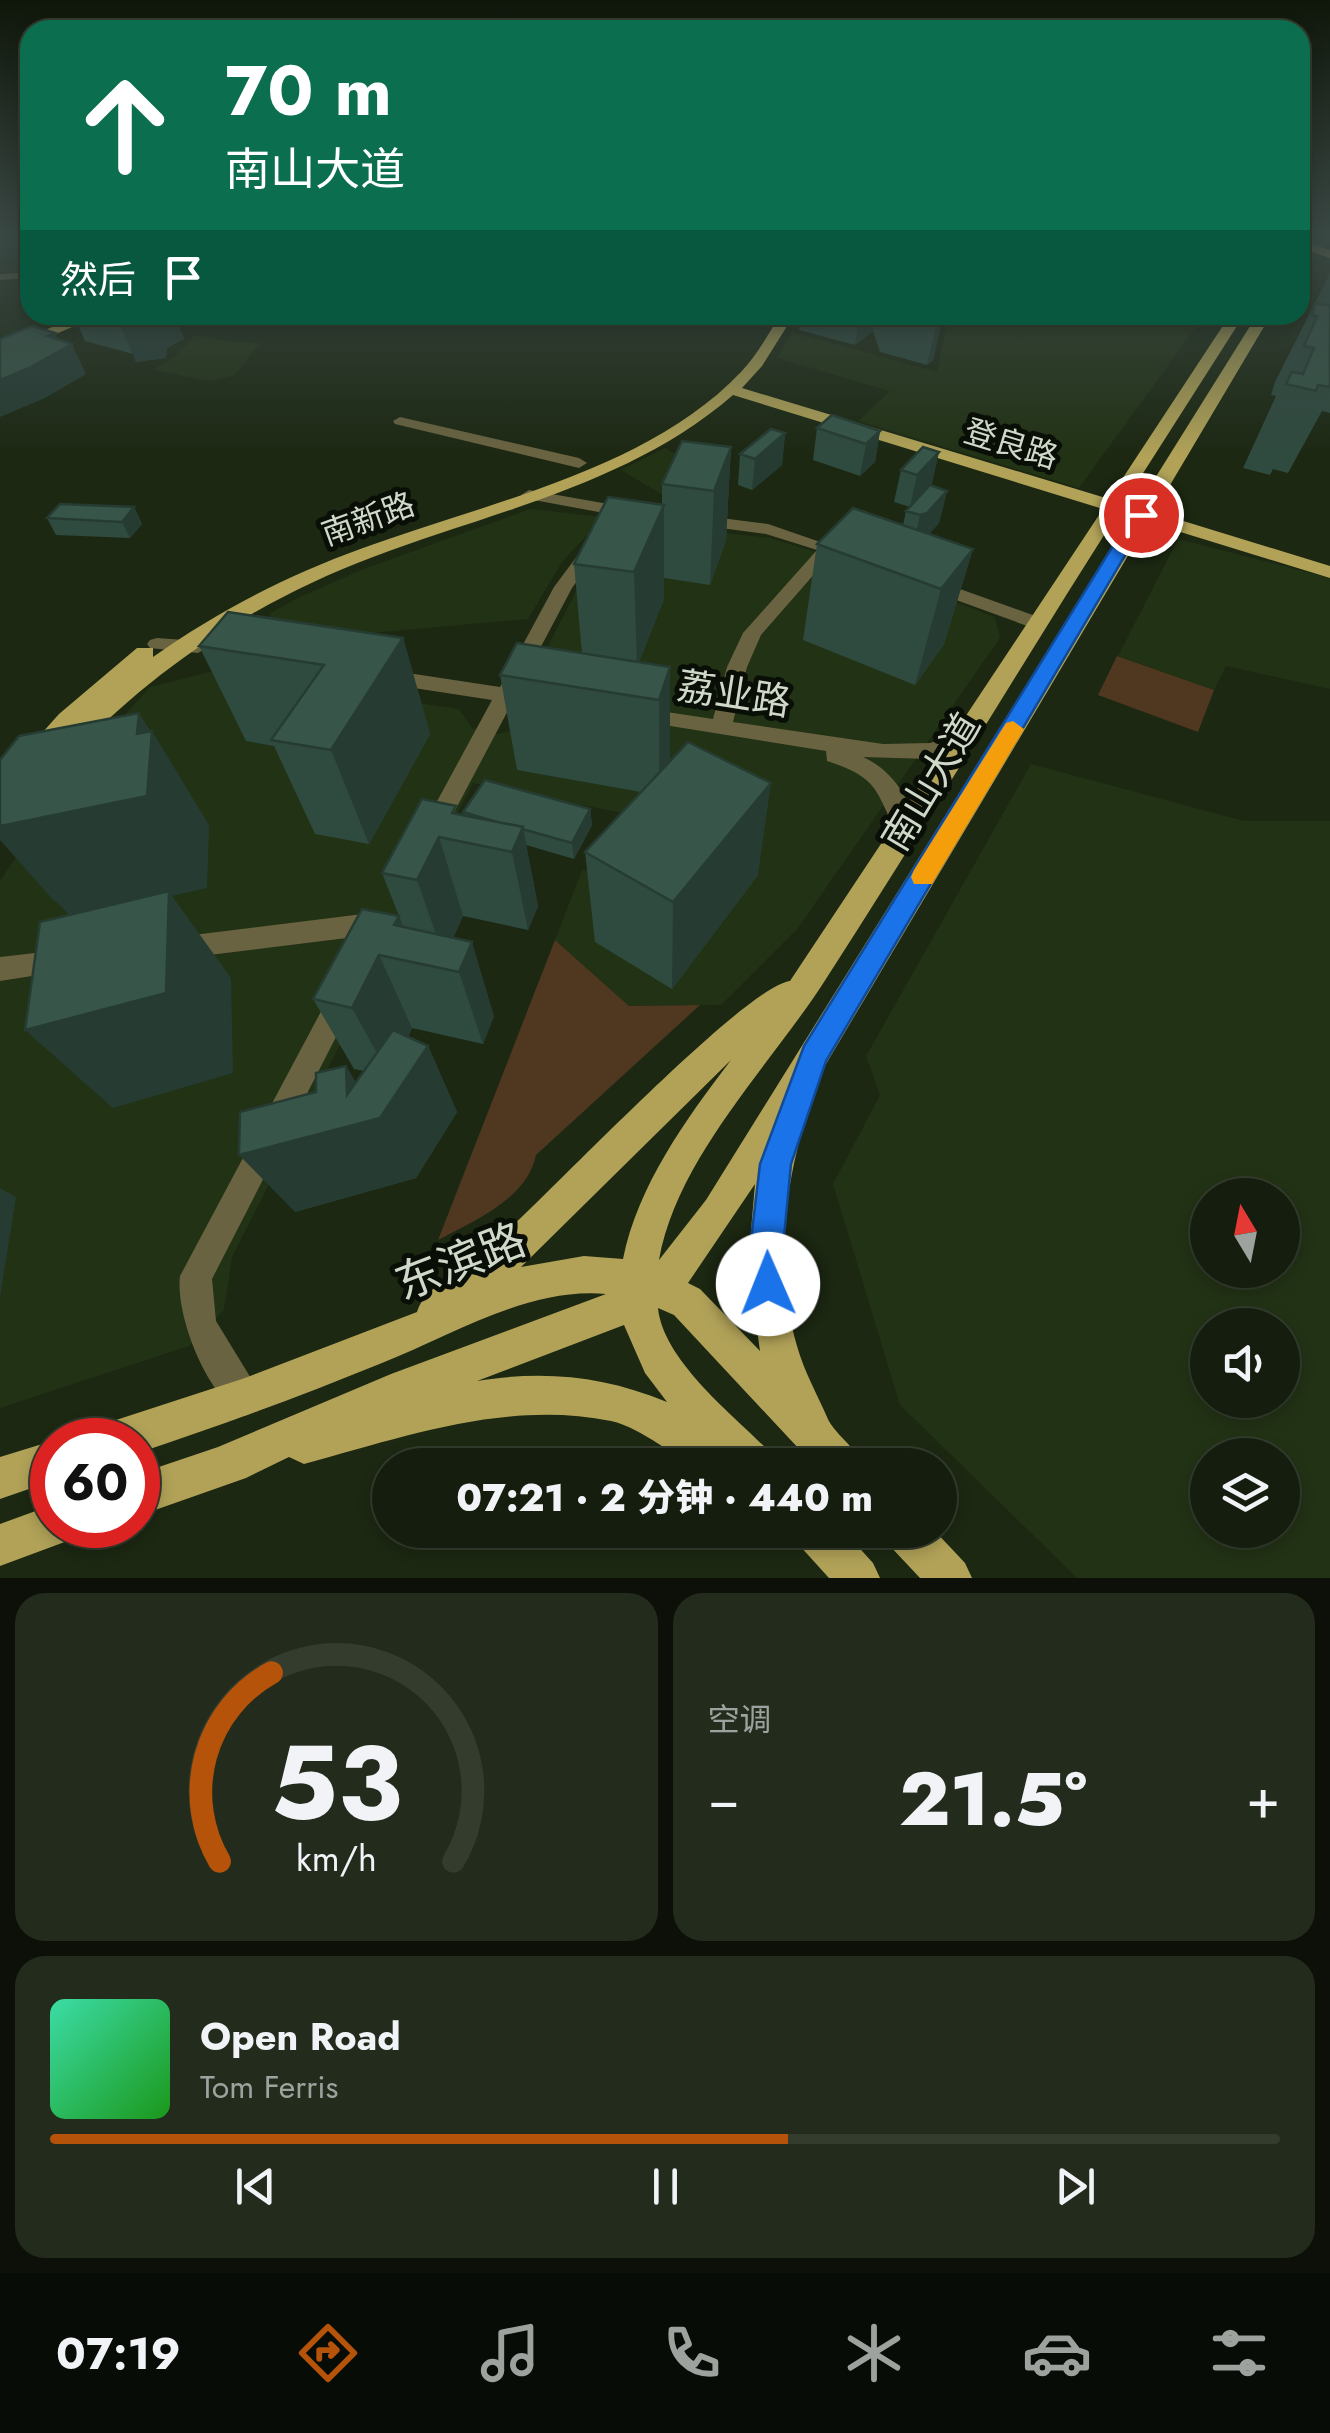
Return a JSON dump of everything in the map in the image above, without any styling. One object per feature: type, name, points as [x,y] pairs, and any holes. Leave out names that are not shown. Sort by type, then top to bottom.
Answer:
[{"type":"main road","points":[[0,343],[43,325]]},
{"type":"main road","points":[[0,354],[69,325]]},
{"type":"main road","name":"南新路","points":[[8,822],[87,724],[171,647],[230,600],[578,463],[670,420],[712,393],[742,362],[765,325]]},
{"type":"main road","name":"南新路","points":[[0,798],[82,704],[171,647],[346,555],[529,495],[649,444],[732,390],[767,350],[781,325]]},
{"type":"main road","name":"南山大道","points":[[645,1289],[718,1212],[814,1055],[1128,511],[1226,325]]},
{"type":"main road","name":"南山大道","points":[[645,1289],[651,1221],[677,1169],[812,975],[1037,623],[1128,511],[1257,325]]},
{"type":"main road","name":"登良路","points":[[732,390],[1330,572]]},
{"type":"main road","points":[[244,635],[256,602]]},
{"type":"main road","points":[[372,1349],[439,1309],[490,1272],[731,1039],[812,975]]},
{"type":"main road","points":[[814,1055],[776,1164],[766,1257],[770,1310],[780,1356],[801,1405],[829,1448]]},
{"type":"main road","name":"东滨路","points":[[160,1426],[246,1398],[525,1284],[584,1274],[688,1302],[826,1448]]},
{"type":"main road","points":[[160,1487],[233,1461],[645,1289],[648,1338],[671,1376],[739,1448]]},
{"type":"main road","points":[[233,1461],[462,1404],[540,1393],[576,1395],[656,1418],[704,1448]]},
{"type":"main road","points":[[0,1478],[30,1468]]},
{"type":"main road","points":[[0,1545],[30,1534]]},
{"type":"main road","points":[[830,1548],[858,1578]]},
{"type":"main road","points":[[921,1548],[950,1578]]},
{"type":"street","points":[[400,421],[578,463]]},
{"type":"street","points":[[418,858],[569,577],[598,540],[636,514],[529,495]]},
{"type":"street","points":[[684,518],[768,529],[864,561]]},
{"type":"street","points":[[722,728],[737,667],[753,633],[828,548]]},
{"type":"street","points":[[918,580],[1037,623]]},
{"type":"street","points":[[171,647],[219,656]]},
{"type":"street","points":[[366,678],[535,704]]},
{"type":"street","name":"荔业路","points":[[905,827],[893,792],[883,779],[859,763],[839,756],[617,716],[883,752],[930,751],[960,742]]},
{"type":"street","points":[[150,951],[388,914],[196,1276],[192,1294],[197,1324],[246,1398]]},
{"type":"street","points":[[0,969],[91,958]]},
{"type":"shaded area","points":[[1197,325],[1079,488],[858,421],[890,391],[777,358],[792,332],[937,372],[946,326]]},
{"type":"shaded area","points":[[195,335],[260,343],[235,375],[210,381],[152,370],[174,357]]},
{"type":"shaded area","points":[[665,448],[706,472],[661,494],[621,470]]},
{"type":"shaded area","points":[[530,509],[604,517],[562,562],[528,619],[271,642],[270,613],[298,598],[361,570]]},
{"type":"shaded area","points":[[663,526],[770,538],[848,562],[995,617],[1000,638],[798,928],[721,1005],[629,1006],[555,940],[582,870],[600,872],[622,813],[473,783],[232,1257],[224,1310],[189,1346],[0,1408],[0,881],[70,776],[150,687],[209,672],[459,709],[472,728],[498,734],[535,724],[535,671],[584,576]]},
{"type":"shaded area","points":[[1178,539],[1330,578],[1330,689],[1226,666],[1214,690],[1118,656]]},
{"type":"shaded area","points":[[1117,656],[1214,690],[1198,732],[1098,695]]},
{"type":"shaded area","points":[[1031,764],[1244,821],[1330,821],[1330,1578],[1077,1578],[957,1461],[957,1448],[944,1448],[900,1405],[833,1184],[880,1095],[866,1056]]},
{"type":"shaded area","points":[[555,940],[629,1006],[700,1005],[536,1155],[531,1170],[511,1196],[438,1240]]},
{"type":"building","points":[[1314,309],[1330,309],[1330,387],[1318,385],[1316,391],[1286,384],[1292,372],[1303,374],[1314,348],[1304,346],[1317,316],[1312,315]]},
{"type":"building","points":[[32,326],[55,333],[48,336],[72,344],[0,380],[0,339]]},
{"type":"building","points":[[832,415],[880,431],[866,444],[817,428]]},
{"type":"building","points":[[771,429],[785,433],[755,459],[740,454]]},
{"type":"building","points":[[682,441],[731,447],[714,491],[662,484]]},
{"type":"building","points":[[923,447],[939,452],[917,475],[901,470]]},
{"type":"building","points":[[930,485],[947,491],[927,513],[906,511]]},
{"type":"building","points":[[608,497],[664,505],[634,572],[574,564]]},
{"type":"building","points":[[60,504],[134,507],[122,522],[47,518]]},
{"type":"building","points":[[853,508],[973,549],[941,589],[817,544]]},
{"type":"building","points":[[228,612],[403,638],[331,750],[271,740],[324,665],[199,646]]},
{"type":"building","points":[[517,643],[670,667],[659,700],[500,675]]},
{"type":"building","points":[[139,713],[137,734],[152,731],[147,796],[0,826],[0,760],[19,736]]},
{"type":"building","points":[[688,742],[771,783],[673,902],[585,852]]},
{"type":"building","points":[[485,780],[590,809],[572,843],[463,812]]},
{"type":"building","points":[[422,799],[456,806],[452,813],[523,827],[512,852],[439,837],[417,880],[382,873]]},
{"type":"building","points":[[169,891],[166,993],[25,1030],[40,922]]},
{"type":"building","points":[[362,909],[399,916],[394,925],[472,942],[459,972],[379,955],[352,1008],[313,999]]},
{"type":"building","points":[[393,1030],[428,1046],[380,1118],[239,1155],[240,1112],[316,1092],[316,1073],[346,1066],[347,1095]]},
{"type":"slow traffic","points":[[923,877],[1013,729]]},
{"type":"route","points":[[768,1284],[769,1208],[776,1164],[789,1117],[814,1055],[1141,515]]}]
